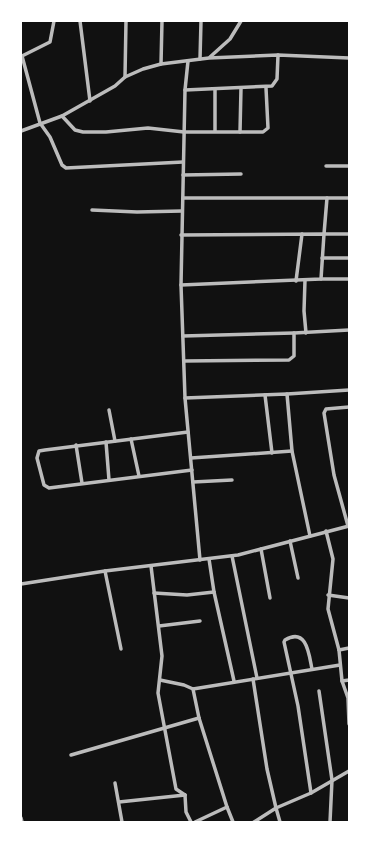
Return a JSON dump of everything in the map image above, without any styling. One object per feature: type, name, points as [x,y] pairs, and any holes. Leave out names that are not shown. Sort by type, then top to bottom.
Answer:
[{"type":"street","points":[[54,21],[50,42],[22,55],[40,124],[50,137],[58,160],[62,166],[66,168],[183,162]]},
{"type":"street","points":[[80,21],[90,101]]},
{"type":"street","points":[[125,77],[126,21]]},
{"type":"street","points":[[161,64],[162,21]]},
{"type":"street","points":[[200,59],[201,21]]},
{"type":"street","points":[[209,58],[230,39],[241,21]]},
{"type":"street","points":[[185,90],[260,86],[266,88],[272,86],[277,79],[278,56]]},
{"type":"street","points":[[21,131],[62,116],[115,86],[125,77],[143,69],[161,64],[188,62],[209,58],[278,56],[349,58]]},
{"type":"street","points":[[188,62],[185,90],[181,285],[185,398],[200,560]]},
{"type":"street","points":[[240,132],[241,88]]},
{"type":"street","points":[[62,116],[76,130],[83,132],[106,132],[148,128],[184,132],[259,132],[267,130],[266,88]]},
{"type":"street","points":[[215,89],[215,131]]},
{"type":"street","points":[[326,166],[349,166]]},
{"type":"street","points":[[183,175],[241,174]]},
{"type":"street","points":[[183,198],[349,198]]},
{"type":"street","points":[[321,279],[327,198]]},
{"type":"street","points":[[92,210],[138,212],[182,211]]},
{"type":"street","points":[[296,281],[302,234]]},
{"type":"street","points":[[181,235],[349,234]]},
{"type":"street","points":[[322,258],[349,258]]},
{"type":"street","points":[[181,285],[349,279]]},
{"type":"street","points":[[305,280],[304,310],[306,333]]},
{"type":"street","points":[[183,336],[306,333],[349,330]]},
{"type":"street","points":[[184,361],[289,360],[294,356],[294,333]]},
{"type":"street","points":[[185,398],[349,390]]},
{"type":"street","points":[[287,394],[292,451],[310,536]]},
{"type":"street","points":[[265,395],[272,452]]},
{"type":"street","points":[[21,584],[105,571],[232,556],[261,550],[348,526],[334,475],[324,413],[326,409],[349,408]]},
{"type":"street","points":[[109,410],[115,441]]},
{"type":"street","points":[[188,432],[76,445],[39,451],[37,458],[41,477],[46,487],[56,488],[82,483],[192,470]]},
{"type":"street","points":[[131,439],[139,476]]},
{"type":"street","points":[[106,442],[109,480]]},
{"type":"street","points":[[76,445],[82,483]]},
{"type":"street","points":[[190,458],[292,451]]},
{"type":"street","points":[[193,482],[232,480]]},
{"type":"street","points":[[326,531],[333,558],[328,595],[328,609],[339,650],[342,681],[348,698],[349,724]]},
{"type":"street","points":[[290,541],[298,578]]},
{"type":"street","points":[[261,550],[270,598]]},
{"type":"street","points":[[232,556],[255,678],[267,769],[280,822]]},
{"type":"street","points":[[209,559],[214,592],[234,681]]},
{"type":"street","points":[[151,566],[162,656],[158,693],[176,789],[185,795]]},
{"type":"street","points":[[105,571],[121,649]]},
{"type":"street","points":[[154,593],[187,595],[214,592]]},
{"type":"street","points":[[328,595],[349,598]]},
{"type":"street","points":[[159,626],[200,621]]},
{"type":"street","points":[[311,793],[291,673],[284,642],[289,638],[301,638],[307,645],[312,669]]},
{"type":"street","points":[[339,650],[349,648]]},
{"type":"street","points":[[160,680],[184,685],[193,689],[234,681],[340,665]]},
{"type":"street","points":[[342,681],[349,680]]},
{"type":"street","points":[[193,689],[199,718],[226,807],[233,822]]},
{"type":"street","points":[[319,691],[332,780],[330,822]]},
{"type":"street","points":[[71,755],[199,718]]},
{"type":"street","points":[[254,822],[276,808],[311,793],[349,771]]},
{"type":"street","points":[[115,783],[122,822]]},
{"type":"street","points":[[119,802],[185,795]]},
{"type":"street","points":[[185,795],[186,812],[191,822]]},
{"type":"street","points":[[195,822],[226,807]]},
{"type":"street","points":[[21,818],[22,822]]}]
